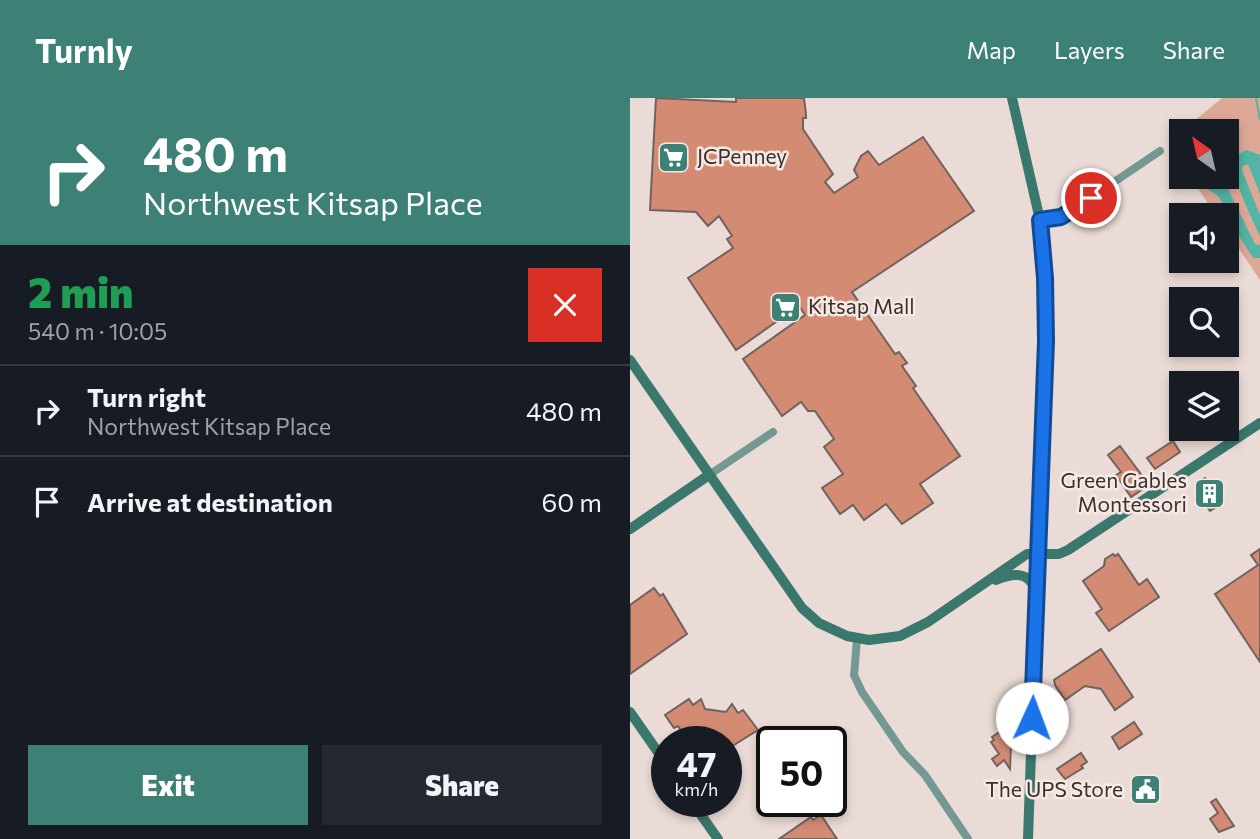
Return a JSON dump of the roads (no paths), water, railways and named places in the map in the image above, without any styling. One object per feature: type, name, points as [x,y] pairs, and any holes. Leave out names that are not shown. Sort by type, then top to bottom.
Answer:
[{"type":"main road","points":[[1012,98],[1040,220],[1045,271],[1046,341],[1028,839]]},
{"type":"main road","points":[[630,360],[805,612],[827,628],[857,639],[880,640],[910,632],[1024,556],[1038,552],[1059,554],[1068,550],[1259,428]]},
{"type":"main road","points":[[630,529],[709,475]]},
{"type":"main road","points":[[978,588],[1014,574],[1027,577],[1037,591]]},
{"type":"main road","points":[[630,712],[634,725],[651,746]]},
{"type":"main road","points":[[703,817],[718,839]]},
{"type":"street","points":[[1040,220],[1068,213],[1160,151]]},
{"type":"street","points":[[709,475],[774,432]]},
{"type":"street","points":[[857,639],[854,675],[862,692],[903,752],[925,775],[968,839]]},
{"type":"water","points":[[1246,150],[1260,155],[1260,194],[1248,164],[1243,166],[1242,170],[1260,215],[1260,236],[1239,187],[1239,154]]},
{"type":"water","points":[[1228,189],[1235,203],[1222,203],[1209,190]]},
{"type":"water","points":[[1239,212],[1255,244],[1260,245],[1260,258],[1253,258],[1239,236]]},
{"type":"waterway","points":[[1256,98],[1260,119]]},
{"type":"place","name":"JCPenney","points":[[674,157]]},
{"type":"place","name":"Kitsap Mall","points":[[785,307]]},
{"type":"place","name":"Green Gables Montessori","points":[[1210,493]]},
{"type":"place","name":"The UPS Store","points":[[1146,790]]}]
